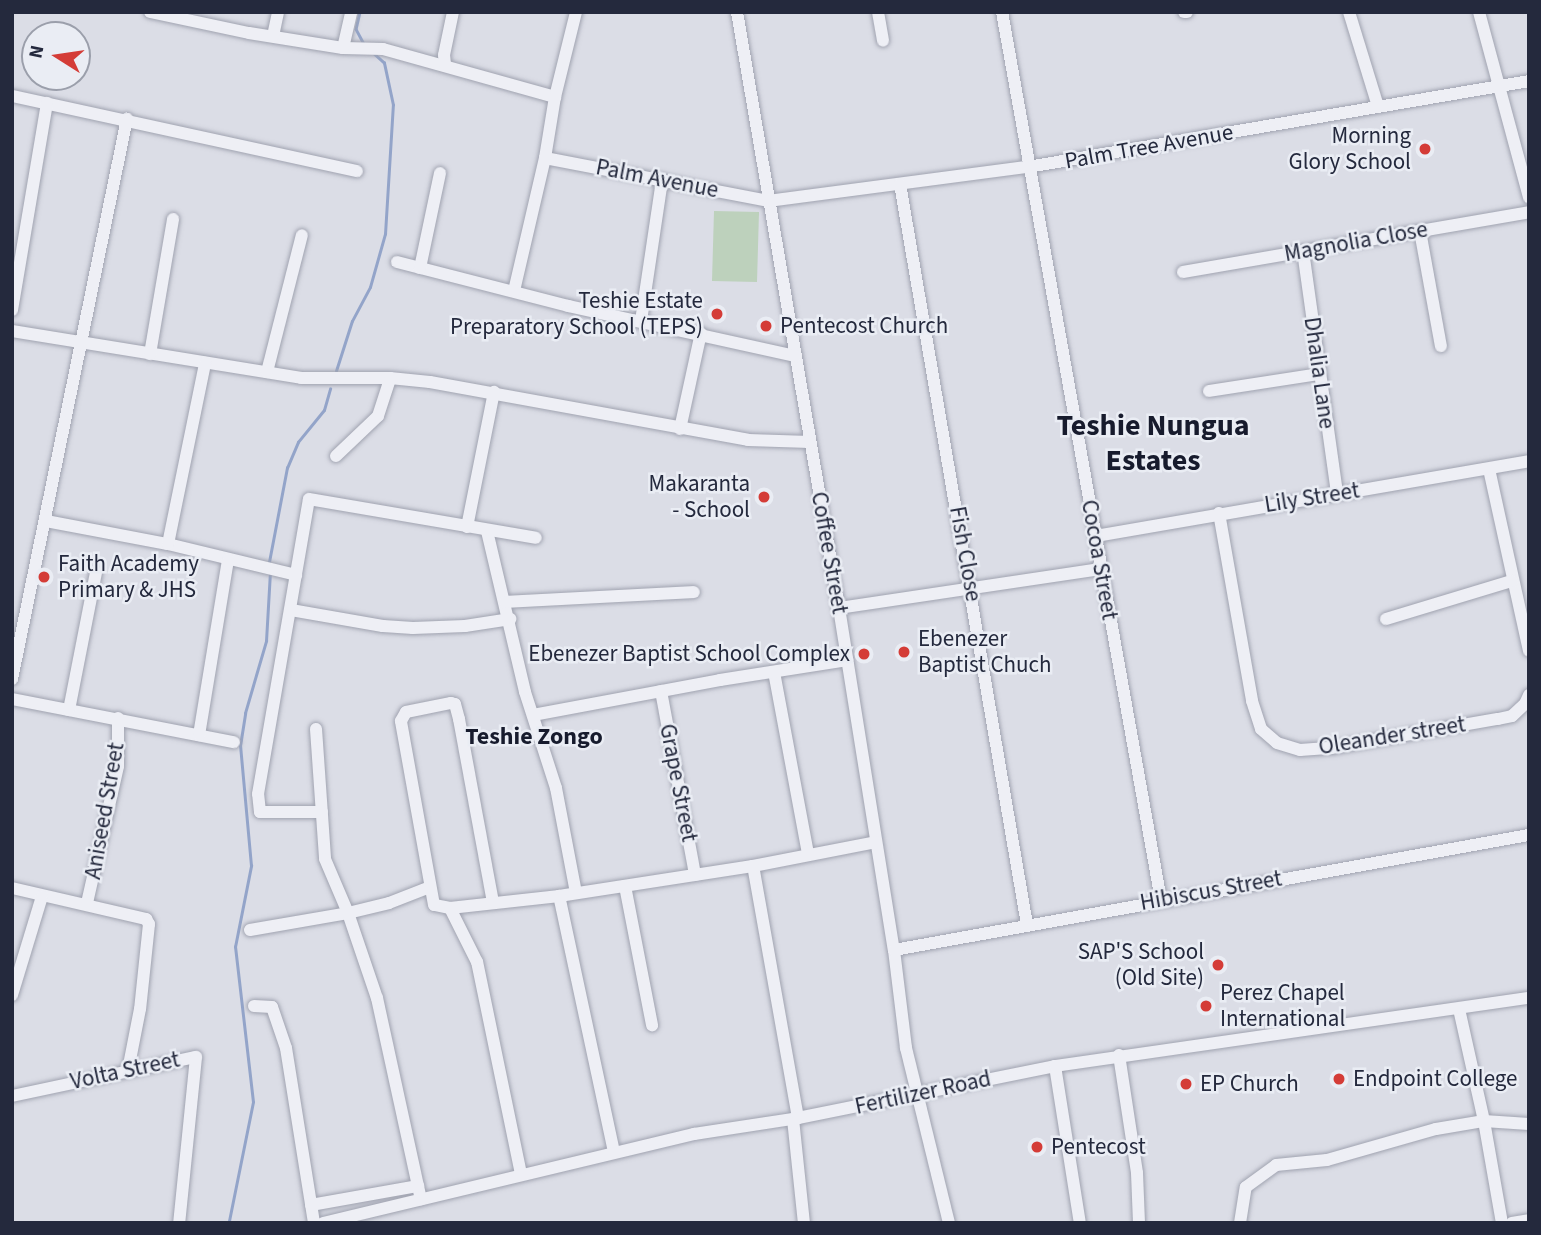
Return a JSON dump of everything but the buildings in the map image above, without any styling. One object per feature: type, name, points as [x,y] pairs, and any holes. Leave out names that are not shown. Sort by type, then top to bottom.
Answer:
[{"type":"street","points":[[150,12],[208,18],[273,36],[343,48],[383,49],[445,64],[555,97]]},
{"type":"street","points":[[273,36],[278,12]]},
{"type":"street","points":[[343,48],[351,12]]},
{"type":"street","points":[[445,64],[444,55],[453,12]]},
{"type":"street","points":[[514,291],[576,12]]},
{"type":"street","name":"Coffee Street","points":[[737,12],[839,608],[894,950],[906,1048],[949,1223]]},
{"type":"street","points":[[878,12],[883,41]]},
{"type":"street","name":"Cocoa Street","points":[[1002,12],[1161,900]]},
{"type":"street","points":[[1349,12],[1378,106]]},
{"type":"street","points":[[1479,12],[1529,197]]},
{"type":"street","name":"Palm Tree Avenue","points":[[768,201],[1028,167],[1529,81]]},
{"type":"street","points":[[12,96],[357,171]]},
{"type":"street","points":[[12,310],[47,103]]},
{"type":"street","points":[[12,679],[127,119]]},
{"type":"street","name":"Palm Avenue","points":[[545,158],[768,201]]},
{"type":"street","points":[[419,268],[440,173]]},
{"type":"street","points":[[641,321],[662,180]]},
{"type":"street","name":"Fish Close","points":[[900,184],[1027,925]]},
{"type":"street","name":"Magnolia Close","points":[[1183,272],[1529,212]]},
{"type":"street","points":[[150,354],[173,219]]},
{"type":"street","points":[[1420,230],[1441,346]]},
{"type":"street","points":[[267,372],[302,234]]},
{"type":"street","name":"Dhalia Lane","points":[[1303,251],[1337,494]]},
{"type":"street","points":[[397,262],[796,356]]},
{"type":"street","points":[[12,331],[310,379],[390,378],[494,392],[680,429],[773,443],[810,442]]},
{"type":"street","points":[[680,429],[701,333]]},
{"type":"street","points":[[168,544],[205,363]]},
{"type":"street","points":[[1209,391],[1319,374]]},
{"type":"street","points":[[336,457],[378,416],[390,378]]},
{"type":"street","points":[[467,527],[494,392]]},
{"type":"street","name":"Lily Street","points":[[1096,536],[1529,461]]},
{"type":"street","points":[[1489,469],[1529,651]]},
{"type":"street","points":[[322,812],[260,812],[258,794],[309,499],[537,538]]},
{"type":"street","name":"Oleander street","points":[[1219,513],[1252,701],[1261,729],[1277,743],[1300,750],[1331,748],[1498,719],[1511,716],[1525,704],[1529,695]]},
{"type":"street","points":[[46,521],[168,544],[296,575]]},
{"type":"street","points":[[487,531],[510,619],[525,692],[556,788],[576,893]]},
{"type":"street","points":[[199,735],[228,559]]},
{"type":"street","points":[[839,608],[1101,569]]},
{"type":"street","points":[[69,710],[96,573]]},
{"type":"street","points":[[1386,619],[1513,581]]},
{"type":"street","points":[[505,602],[694,592]]},
{"type":"street","points":[[291,610],[383,626],[413,628],[454,627],[510,619]]},
{"type":"street","points":[[533,715],[847,660]]},
{"type":"street","points":[[774,672],[808,854]]},
{"type":"street","name":"Grape Street","points":[[661,691],[695,875]]},
{"type":"street","points":[[12,699],[234,742]]},
{"type":"street","points":[[493,902],[453,703],[406,712],[402,716],[434,905],[450,908],[559,896],[753,866],[876,842]]},
{"type":"street","name":"Aniseed Street","points":[[88,903],[118,766],[118,718]]},
{"type":"street","points":[[311,1205],[420,1193],[377,998],[348,913],[325,859],[316,729]]},
{"type":"street","name":"Hibiscus Street","points":[[894,950],[1529,835]]},
{"type":"street","points":[[753,866],[795,1119],[804,1223]]},
{"type":"street","points":[[625,886],[652,1025]]},
{"type":"street","points":[[250,930],[348,913],[389,903],[430,887]]},
{"type":"street","points":[[12,888],[142,917],[149,924],[140,1009],[128,1070]]},
{"type":"street","points":[[12,995],[41,896]]},
{"type":"street","points":[[559,896],[614,1153]]},
{"type":"street","points":[[450,908],[477,962],[521,1174]]},
{"type":"street","name":"Fertilizer Road","points":[[323,1223],[420,1193],[521,1174],[694,1134],[795,1119],[1055,1066],[1529,998]]},
{"type":"street","points":[[254,1006],[272,1007],[286,1048],[314,1223]]},
{"type":"street","points":[[1459,1009],[1484,1121],[1502,1223]]},
{"type":"street","points":[[1119,1055],[1137,1173],[1139,1223]]},
{"type":"street","name":"Volta Street","points":[[12,1096],[194,1056],[198,1059],[179,1223]]},
{"type":"street","points":[[1055,1066],[1080,1223]]},
{"type":"street","points":[[1240,1223],[1246,1187],[1276,1165],[1327,1160],[1436,1129],[1484,1121],[1529,1124]]},
{"type":"street","points":[[1512,1223],[1529,1220]]},
{"type":"green space","points":[[714,211],[759,212],[757,282],[712,281]]},
{"type":"waterway","points":[[360,12],[356,29],[364,44]]},
{"type":"waterway","points":[[336,371],[352,321],[370,287],[385,234],[393,105],[384,63],[373,53]]},
{"type":"waterway","points":[[269,562],[287,468],[298,442],[324,410],[330,389]]},
{"type":"waterway","points":[[229,1221],[253,1102],[235,947],[251,866],[240,746],[245,713],[266,641],[270,572]]},
{"type":"place","name":"Morning Glory School","points":[[1425,149]]},
{"type":"place","name":"Teshie Estate Preparatory School (TEPS)","points":[[717,314]]},
{"type":"place","name":"Pentecost Church","points":[[766,326]]},
{"type":"place","name":"Makaranta - School","points":[[764,497]]},
{"type":"place","name":"Faith Academy Primary & JHS","points":[[44,577]]},
{"type":"place","name":"Ebenezer Baptist Chuch","points":[[904,652]]},
{"type":"place","name":"Ebenezer Baptist School Complex","points":[[864,654]]},
{"type":"place","name":"SAP'S School (Old Site)","points":[[1218,965]]},
{"type":"place","name":"Perez Chapel International","points":[[1206,1006]]},
{"type":"place","name":"Endpoint College","points":[[1339,1079]]},
{"type":"place","name":"EP Church","points":[[1186,1084]]},
{"type":"place","name":"Pentecost","points":[[1037,1147]]},
{"type":"district","name":"Teshie Nungua Estates","points":[[1153,443]]},
{"type":"district","name":"Teshie Zongo","points":[[534,737]]}]
